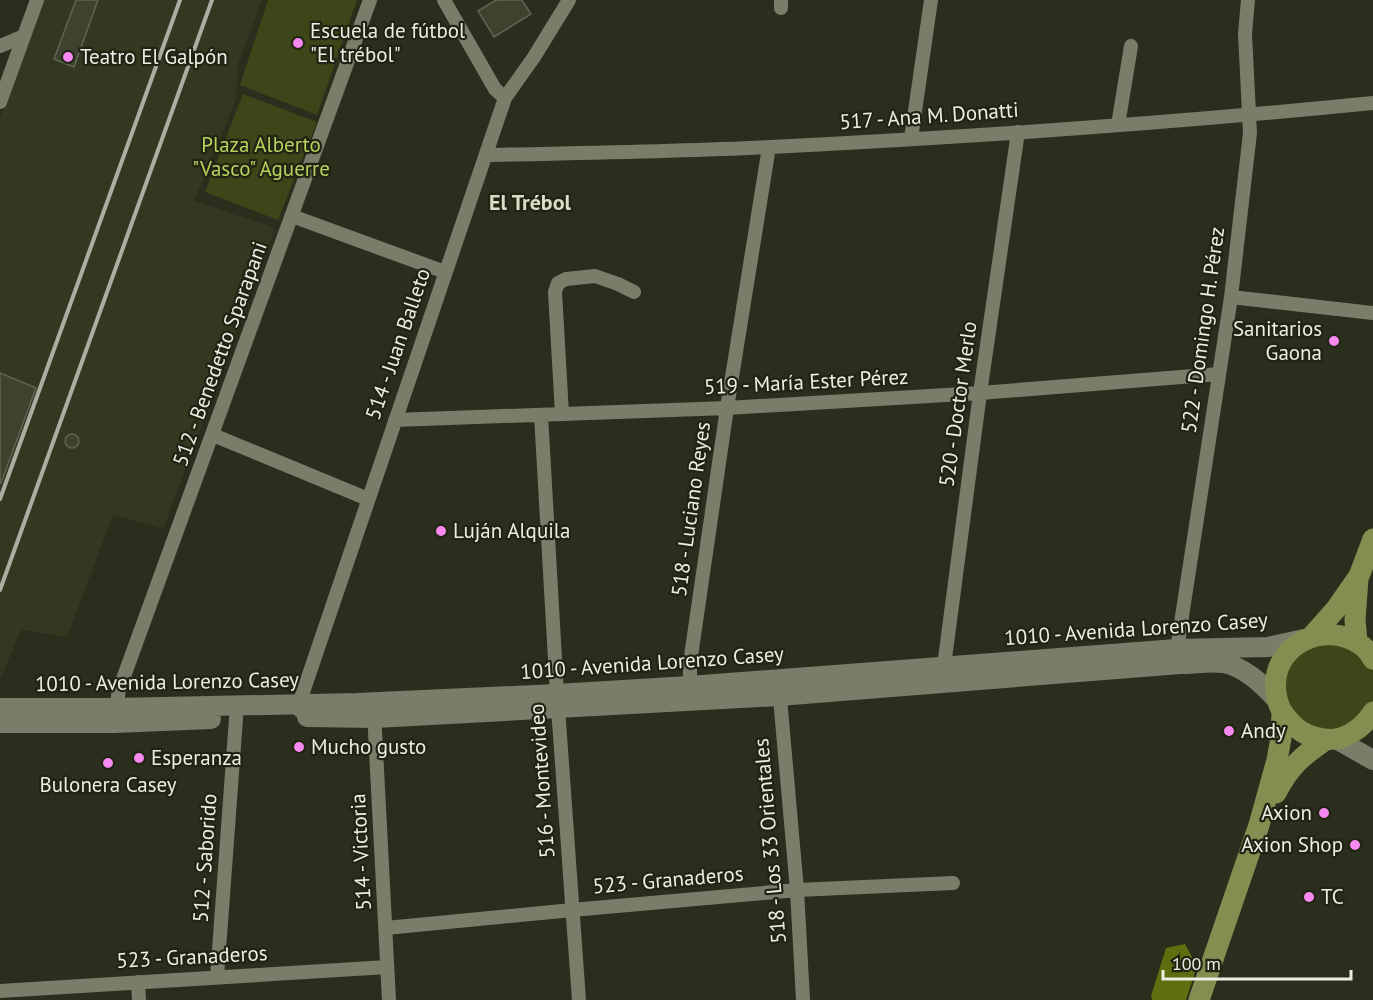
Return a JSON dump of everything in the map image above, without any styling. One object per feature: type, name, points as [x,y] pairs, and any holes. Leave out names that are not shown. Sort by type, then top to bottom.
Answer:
[{"type":"main road","points":[[1308,638],[1336,609],[1359,576],[1373,539]]},
{"type":"main road","points":[[1359,576],[1355,620],[1367,649]]},
{"type":"main road","points":[[1199,1000],[1259,825],[1277,760],[1281,738],[1280,706],[1275,688],[1280,665],[1294,646],[1308,638],[1324,634],[1347,637],[1367,649]]},
{"type":"main road","name":"1010 - Avenida Lorenzo Casey","points":[[0,723],[115,716],[374,710],[689,693],[1178,657],[1268,647],[1308,638]]},
{"type":"main road","name":"1010 - Avenida Lorenzo Casey","points":[[1178,657],[1232,666],[1262,684],[1280,706]]},
{"type":"main road","points":[[1280,706],[1294,727],[1302,733],[1331,739],[1373,760]]},
{"type":"main road","name":"1010 - Avenida Lorenzo Casey","points":[[0,708],[115,716]]},
{"type":"main road","points":[[1259,825],[1293,765],[1306,753],[1331,739],[1353,733],[1367,722],[1373,712]]},
{"type":"street","points":[[0,102],[37,0]]},
{"type":"street","name":"512 - Benedetto Sparapani","points":[[115,716],[119,690],[370,0]]},
{"type":"street","points":[[444,0],[495,89],[505,98]]},
{"type":"street","name":"514 - Juan Balleto","points":[[300,710],[368,499],[505,98],[534,57],[569,0]]},
{"type":"street","points":[[910,139],[931,0]]},
{"type":"street","name":"522 - Domingo H. Pérez","points":[[1178,657],[1231,297],[1250,133],[1245,34],[1248,0]]},
{"type":"street","points":[[0,46],[24,36]]},
{"type":"street","points":[[1118,125],[1131,46]]},
{"type":"street","name":"517 - Ana M. Donatti","points":[[486,155],[769,147],[910,139],[1249,116],[1373,103]]},
{"type":"street","name":"520 - Doctor Merlo","points":[[945,675],[980,393],[1018,132]]},
{"type":"street","name":"518 - Luciano Reyes","points":[[689,693],[690,663],[727,408],[769,147]]},
{"type":"street","points":[[292,216],[445,272]]},
{"type":"street","points":[[561,414],[555,292],[558,283],[566,279],[595,276],[634,292]]},
{"type":"street","points":[[1231,297],[1373,313]]},
{"type":"street","name":"519 - María Ester Pérez","points":[[395,420],[727,408],[980,393],[1219,374]]},
{"type":"street","name":"516 - Montevideo","points":[[541,415],[579,1000]]},
{"type":"street","points":[[213,435],[368,499]]},
{"type":"street","name":"518 - Los 33 Orientales","points":[[779,687],[797,891],[803,1000]]},
{"type":"street","name":"514 - Victoria","points":[[374,710],[389,1000]]},
{"type":"street","name":"512 - Saborido","points":[[217,977],[237,712]]},
{"type":"street","name":"523 - Granaderos","points":[[386,928],[797,891],[953,883]]},
{"type":"street","name":"523 - Granaderos","points":[[0,991],[387,968]]},
{"type":"street","points":[[138,982],[139,1000]]},
{"type":"shaded area","points":[[43,0],[262,0],[238,64],[236,99],[194,201],[275,228],[163,529],[113,515],[67,637],[21,630],[0,680],[0,117]]},
{"type":"green space","name":"Escuela de fútbol \"El trébol\"","points":[[268,0],[357,0],[317,115],[240,85]]},
{"type":"green space","name":"Plaza Alberto \"Vasco\" Aguerre","points":[[243,94],[317,122],[278,220],[205,192]]},
{"type":"green space","points":[[1305,645],[1353,645],[1373,669],[1373,704],[1365,717],[1325,734],[1288,711],[1285,668]]},
{"type":"green space","points":[[1185,944],[1197,966],[1186,1000],[1152,1000],[1151,996],[1166,948]]},
{"type":"building","points":[[76,0],[98,0],[74,67],[54,59]]},
{"type":"building","points":[[496,0],[522,0],[531,14],[494,37],[478,11]]},
{"type":"building","points":[[0,373],[36,388],[1,483],[0,483]]},
{"type":"building","points":[[72,434],[77,436],[79,441],[77,446],[72,448],[67,446],[65,441],[67,436]]},
{"type":"railway","points":[[0,499],[180,0]]},
{"type":"railway","points":[[0,590],[212,0]]},
{"type":"place","name":"Escuela de fútbol \"El trébol\"","points":[[298,43]]},
{"type":"place","name":"Teatro El Galpón","points":[[68,57]]},
{"type":"place","name":"Sanitarios Gaona","points":[[1334,341]]},
{"type":"place","name":"Luján Alquila","points":[[441,531]]},
{"type":"place","name":"Andy","points":[[1229,731]]},
{"type":"place","name":"Mucho gusto","points":[[299,747]]},
{"type":"place","name":"Esperanza","points":[[139,758]]},
{"type":"place","name":"Bulonera Casey","points":[[108,763]]},
{"type":"place","name":"Axion","points":[[1324,813]]},
{"type":"place","name":"Axion Shop","points":[[1355,845]]},
{"type":"place","name":"TC","points":[[1309,897]]},
{"type":"district","name":"El Trébol","points":[[530,202]]}]
